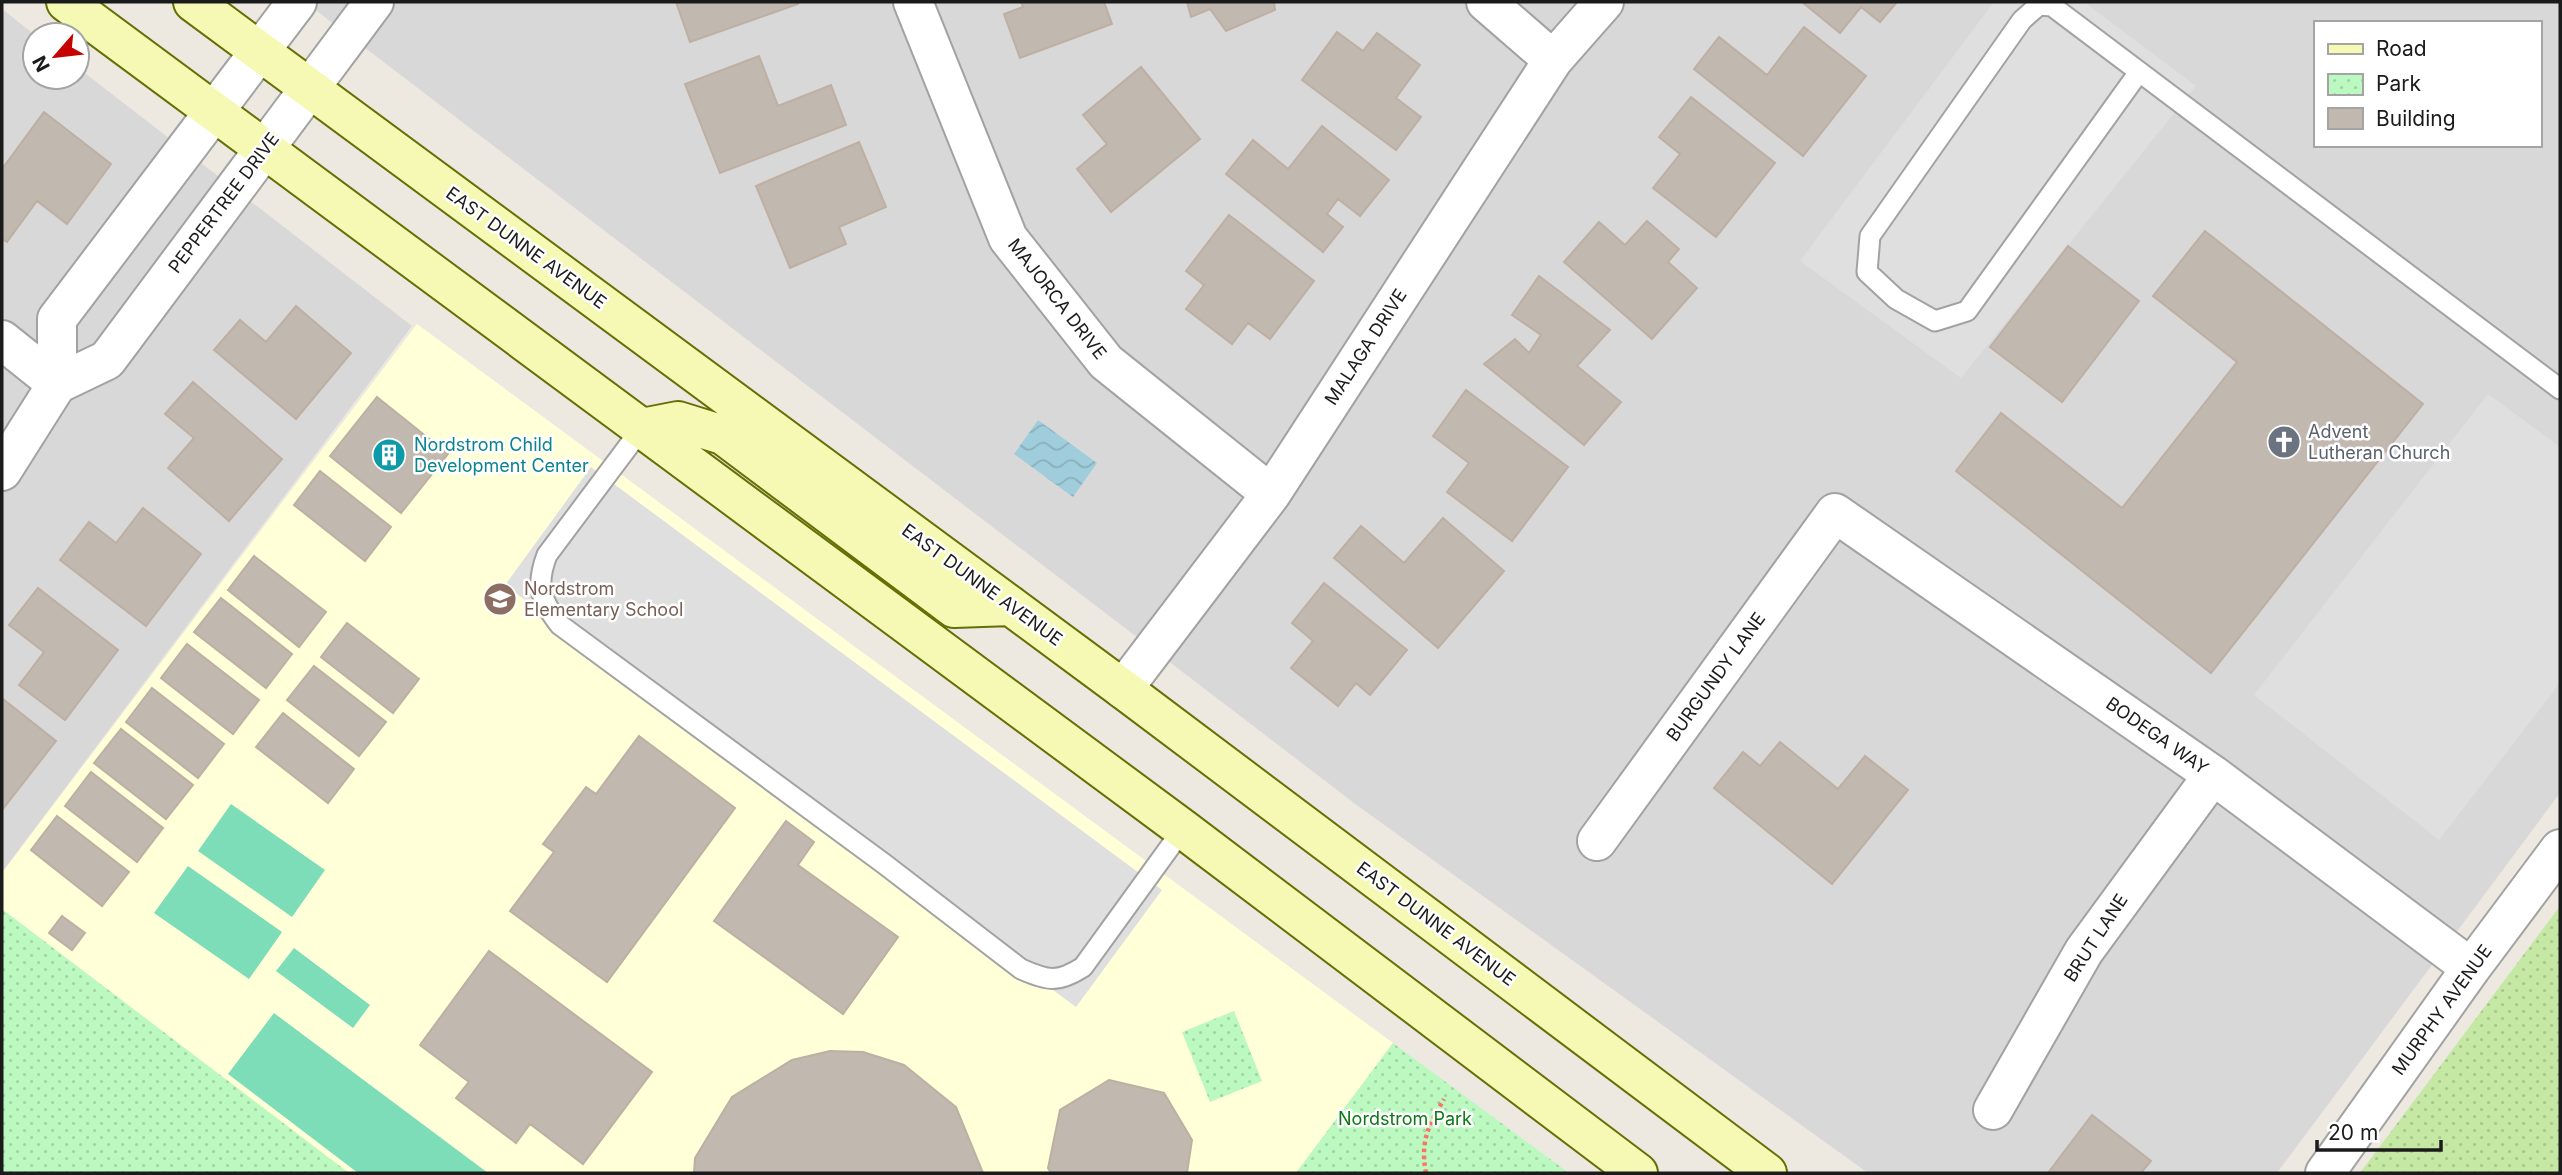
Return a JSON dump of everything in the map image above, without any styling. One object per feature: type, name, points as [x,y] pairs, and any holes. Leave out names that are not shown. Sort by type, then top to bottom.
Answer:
[{"type":"main road","points":[[66,2],[1183,830],[1638,1173]]},
{"type":"main road","name":"EAST DUNNE AVENUE","points":[[193,2],[1123,689],[1768,1173]]},
{"type":"main road","points":[[642,428],[678,421],[723,435],[954,608],[1011,606]]},
{"type":"street","points":[[2,471],[57,384],[57,319],[297,2]]},
{"type":"street","name":"PEPPERTREE DRIVE","points":[[57,384],[107,360],[374,2]]},
{"type":"street","name":"MAJORCA DRIVE","points":[[913,2],[1008,238],[1106,362],[1271,494]]},
{"type":"street","points":[[1486,2],[1553,60]]},
{"type":"street","name":"MALAGA DRIVE","points":[[1123,689],[1271,494],[1553,60],[1604,2]]},
{"type":"street","points":[[2,340],[57,384]]},
{"type":"street","name":"BODEGA WAY","points":[[1835,513],[2213,775],[2471,968]]},
{"type":"street","name":"BURGUNDY LANE","points":[[1597,841],[1835,513]]},
{"type":"street","name":"BRUT LANE","points":[[1993,1110],[2084,951],[2213,775]]},
{"type":"street","name":"MURPHY AVENUE","points":[[2325,1173],[2471,968],[2560,849]]},
{"type":"lane","points":[[2139,72],[1967,311],[1934,321],[1896,299],[1867,272],[1870,236],[2022,20],[2039,5],[2052,6],[2560,389]]},
{"type":"lane","points":[[642,428],[547,555],[540,573],[542,597],[548,610],[560,625],[883,863],[1021,969],[1041,978],[1064,979],[1083,967],[1183,830]]},
{"type":"path","points":[[1426,1173],[1423,1146],[1425,1137],[1444,1099]]},
{"type":"shaded area","points":[[305,2],[2560,2],[2560,793],[2277,1173],[1868,1173],[1358,806]]},
{"type":"shaded area","points":[[1994,2],[2084,2],[2196,86],[1961,378],[1800,261]]},
{"type":"shaded area","points":[[2,9],[21,24],[21,91],[91,91],[91,78],[412,326],[2,872]]},
{"type":"shaded area","name":"Nordstrom Elementary School","points":[[417,324],[1393,1043],[1296,1173],[2,1173],[2,873]]},
{"type":"shaded area","points":[[2488,394],[2560,447],[2560,683],[2439,840],[2254,695]]},
{"type":"shaded area","points":[[591,467],[1162,890],[1076,1007],[505,585]]},
{"type":"green space","points":[[231,804],[325,870],[292,917],[198,851]]},
{"type":"green space","points":[[188,866],[282,932],[249,979],[154,913]]},
{"type":"green space","points":[[2560,906],[2560,1173],[2360,1173]]},
{"type":"green space","points":[[2,909],[349,1173],[2,1173]]},
{"type":"green space","points":[[294,948],[370,1005],[353,1028],[276,971]]},
{"type":"green space","points":[[1234,1011],[1262,1081],[1210,1102],[1182,1032]]},
{"type":"green space","points":[[274,1013],[488,1173],[358,1173],[228,1074]]},
{"type":"green space","name":"Nordstrom Park","points":[[1393,1043],[1569,1173],[1296,1173]]},
{"type":"water","points":[[1038,420],[1097,463],[1073,497],[1014,454]]},
{"type":"building","points":[[676,2],[797,2],[798,4],[690,42]]},
{"type":"building","points":[[1021,2],[1104,2],[1112,24],[1020,58],[1004,14],[1023,7]]},
{"type":"building","points":[[1187,2],[1274,2],[1275,10],[1226,31],[1210,9],[1191,17]]},
{"type":"building","points":[[1802,2],[1897,2],[1880,22],[1861,7],[1840,33]]},
{"type":"building","points":[[1804,27],[1866,76],[1803,156],[1694,69],[1719,37],[1767,75]]},
{"type":"building","points":[[1337,32],[1363,51],[1377,33],[1420,65],[1396,98],[1421,117],[1396,150],[1302,80]]},
{"type":"building","points":[[759,56],[778,106],[831,85],[846,125],[720,173],[685,84]]},
{"type":"building","points":[[1141,67],[1200,139],[1111,212],[1077,169],[1107,144],[1083,115]]},
{"type":"building","points":[[1691,97],[1775,163],[1716,237],[1653,188],[1680,154],[1659,137]]},
{"type":"building","points":[[44,112],[111,164],[67,224],[37,201],[7,242],[2,239],[2,169]]},
{"type":"building","points":[[1322,126],[1389,180],[1360,216],[1338,199],[1327,214],[1343,227],[1323,252],[1226,174],[1253,140],[1288,169]]},
{"type":"building","points":[[859,142],[886,207],[839,227],[846,244],[790,268],[756,186]]},
{"type":"building","points":[[1229,215],[1314,281],[1270,339],[1248,323],[1232,344],[1186,309],[1204,285],[1186,271]]},
{"type":"building","points":[[1647,221],[1679,249],[1668,262],[1697,288],[1652,339],[1564,262],[1599,222],[1625,245]]},
{"type":"building","name":"Advent Lutheran Church","points":[[2205,231],[2423,404],[2211,673],[1956,471],[2001,413],[2122,508],[2237,362],[2153,296]]},
{"type":"building","points":[[2068,246],[2139,301],[2062,402],[1990,347]]},
{"type":"building","points":[[1539,276],[1610,330],[1577,366],[1621,402],[1584,445],[1484,364],[1515,339],[1529,353],[1541,335],[1512,315]]},
{"type":"building","points":[[296,306],[351,353],[296,419],[214,350],[240,320],[266,342]]},
{"type":"building","points":[[193,382],[282,459],[229,521],[168,468],[194,438],[165,414]]},
{"type":"building","points":[[1466,390],[1568,467],[1512,541],[1447,492],[1469,463],[1433,436]]},
{"type":"building","name":"Nordstrom Child Development Center","points":[[377,397],[448,454],[401,513],[330,456]]},
{"type":"building","points":[[320,471],[391,527],[365,561],[294,505]]},
{"type":"building","points":[[143,508],[201,554],[146,626],[60,560],[89,522],[116,543]]},
{"type":"building","points":[[1443,518],[1504,571],[1438,648],[1334,558],[1361,526],[1404,563]]},
{"type":"building","points":[[254,556],[326,612],[299,647],[228,590]]},
{"type":"building","points":[[1324,583],[1407,650],[1370,695],[1356,683],[1338,706],[1291,668],[1313,641],[1292,623]]},
{"type":"building","points":[[38,588],[118,650],[65,720],[19,685],[44,652],[9,625]]},
{"type":"building","points":[[221,598],[292,654],[266,688],[194,632]]},
{"type":"building","points":[[347,623],[419,679],[393,713],[321,657]]},
{"type":"building","points":[[187,644],[259,700],[233,734],[161,678]]},
{"type":"building","points":[[314,666],[386,722],[359,756],[287,700]]},
{"type":"building","points":[[152,688],[224,744],[198,778],[126,722]]},
{"type":"building","points":[[3,699],[56,741],[2,810],[2,701]]},
{"type":"building","points":[[283,713],[354,769],[328,803],[256,747]]},
{"type":"building","points":[[121,729],[193,785],[166,819],[94,763]]},
{"type":"building","points":[[639,736],[735,808],[607,982],[510,911],[554,852],[543,844],[586,787],[596,794]]},
{"type":"building","points":[[1780,742],[1838,789],[1865,756],[1908,790],[1832,884],[1714,788],[1743,752],[1760,766]]},
{"type":"building","points":[[91,772],[163,828],[137,862],[65,806]]},
{"type":"building","points":[[57,816],[129,872],[102,906],[31,850]]},
{"type":"building","points":[[786,821],[814,842],[798,865],[898,937],[843,1014],[714,921]]},
{"type":"building","points":[[62,916],[85,933],[72,950],[49,933]]},
{"type":"building","points":[[489,951],[652,1072],[583,1164],[530,1124],[516,1143],[456,1098],[469,1082],[420,1045]]},
{"type":"building","points":[[830,1051],[863,1052],[904,1065],[956,1107],[983,1173],[694,1173],[695,1158],[732,1097],[792,1060]]},
{"type":"building","points":[[1109,1080],[1164,1093],[1192,1140],[1187,1173],[1051,1173],[1048,1168],[1060,1110]]},
{"type":"building","points":[[2092,1115],[2151,1161],[2141,1173],[2048,1173]]},
{"type":"place","name":"Advent Lutheran Church","points":[[2284,442]]},
{"type":"place","name":"Nordstrom Child Development Center","points":[[389,455]]},
{"type":"place","name":"Nordstrom Elementary School","points":[[500,599]]}]
